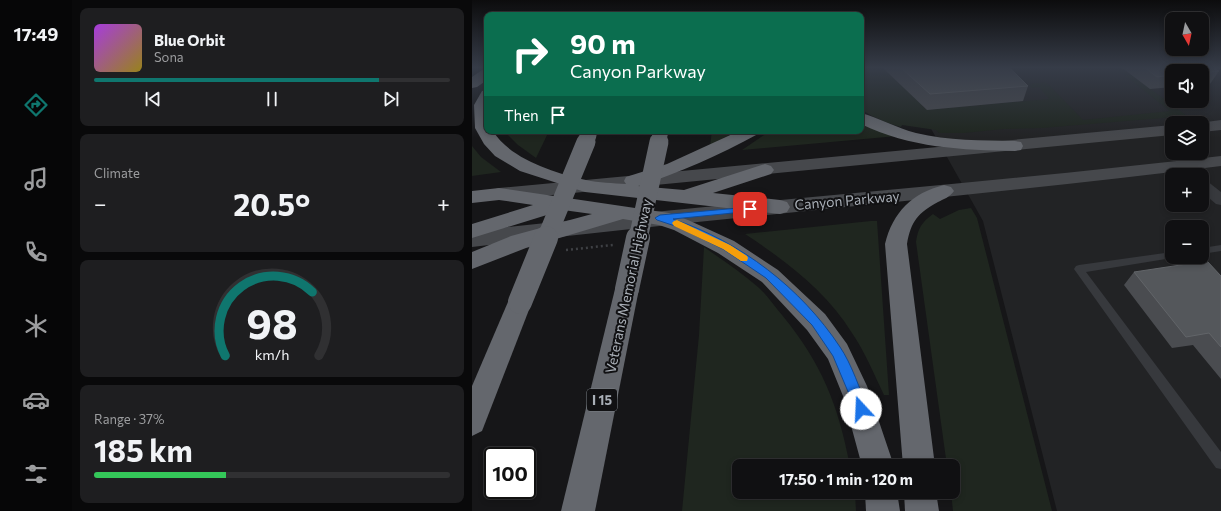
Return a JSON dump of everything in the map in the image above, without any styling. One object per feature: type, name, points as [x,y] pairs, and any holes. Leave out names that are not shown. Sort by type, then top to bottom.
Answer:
[{"type":"highway","points":[[484,101],[482,105],[482,128],[484,131]]},
{"type":"highway","points":[[864,120],[877,126],[907,136],[950,144],[1015,146]]},
{"type":"highway","points":[[486,134],[501,152],[526,167],[585,186],[780,207]]},
{"type":"highway","points":[[472,421],[589,134]]},
{"type":"highway","name":"Veterans Memorial Highway","points":[[578,511],[661,134]]},
{"type":"highway","points":[[472,231],[673,168],[722,148],[747,134]]},
{"type":"highway","points":[[472,261],[519,242],[572,226],[684,197],[765,170]]},
{"type":"highway","points":[[918,459],[896,244],[898,230],[910,209],[944,192]]},
{"type":"highway","points":[[472,197],[499,194],[660,218],[681,225],[726,247],[770,276],[816,322],[838,352],[857,396],[876,459]]},
{"type":"highway","points":[[882,499],[883,511]]},
{"type":"highway","points":[[921,499],[922,511]]},
{"type":"main road","points":[[1209,126],[1221,125]]},
{"type":"main road","points":[[499,194],[765,170],[1165,131]]},
{"type":"main road","name":"Canyon Parkway","points":[[1195,168],[1221,161]]},
{"type":"main road","name":"Canyon Parkway","points":[[472,238],[572,226],[1165,172]]},
{"type":"street","points":[[1209,190],[1221,200]]},
{"type":"lane","points":[[1217,248],[1221,257]]},
{"type":"lane","points":[[1165,256],[1080,269],[1221,462]]},
{"type":"path","points":[[562,251],[616,245]]},
{"type":"shaded area","points":[[864,91],[908,91],[927,110],[1049,99],[1042,91],[1055,91],[1083,120],[1170,111],[1166,108],[1176,108],[1187,116],[1165,116],[1165,118],[964,133],[939,133],[936,130],[902,125],[901,127],[886,122],[864,111]]},
{"type":"shaded area","points":[[899,91],[1165,91],[1165,108],[1209,108],[1209,91],[1221,91],[1221,511],[1057,511],[983,221],[925,118]]},
{"type":"shaded area","points":[[1144,91],[1153,91],[1165,100],[1165,107]]},
{"type":"shaded area","points":[[864,124],[897,136],[742,150],[766,134],[864,134]]},
{"type":"shaded area","points":[[507,134],[548,134],[536,158],[518,145]]},
{"type":"shaded area","points":[[712,134],[731,134],[710,146]]},
{"type":"shaded area","points":[[472,146],[481,157],[501,172],[472,176]]},
{"type":"shaded area","points":[[971,208],[977,218],[1052,511],[953,511],[952,499],[960,499],[960,459],[946,459],[916,242],[921,226],[933,214],[940,219],[959,210]]},
{"type":"shaded area","points":[[877,221],[889,395],[884,395],[857,340],[842,318],[818,290],[790,266],[745,234]]},
{"type":"shaded area","points":[[704,247],[738,271],[761,290],[796,333],[818,368],[834,404],[848,459],[732,459],[732,499],[855,499],[856,511],[682,511],[699,335]]},
{"type":"building","points":[[926,91],[969,91],[930,94]]},
{"type":"building","points":[[1209,263],[1221,276],[1221,347],[1209,333],[1186,337],[1134,272],[1187,264]]},
{"type":"slow traffic","points":[[677,223],[726,247],[744,258]]},
{"type":"route","points":[[750,209],[660,218],[681,225],[726,247],[770,276],[816,322],[838,352],[861,409]]}]
